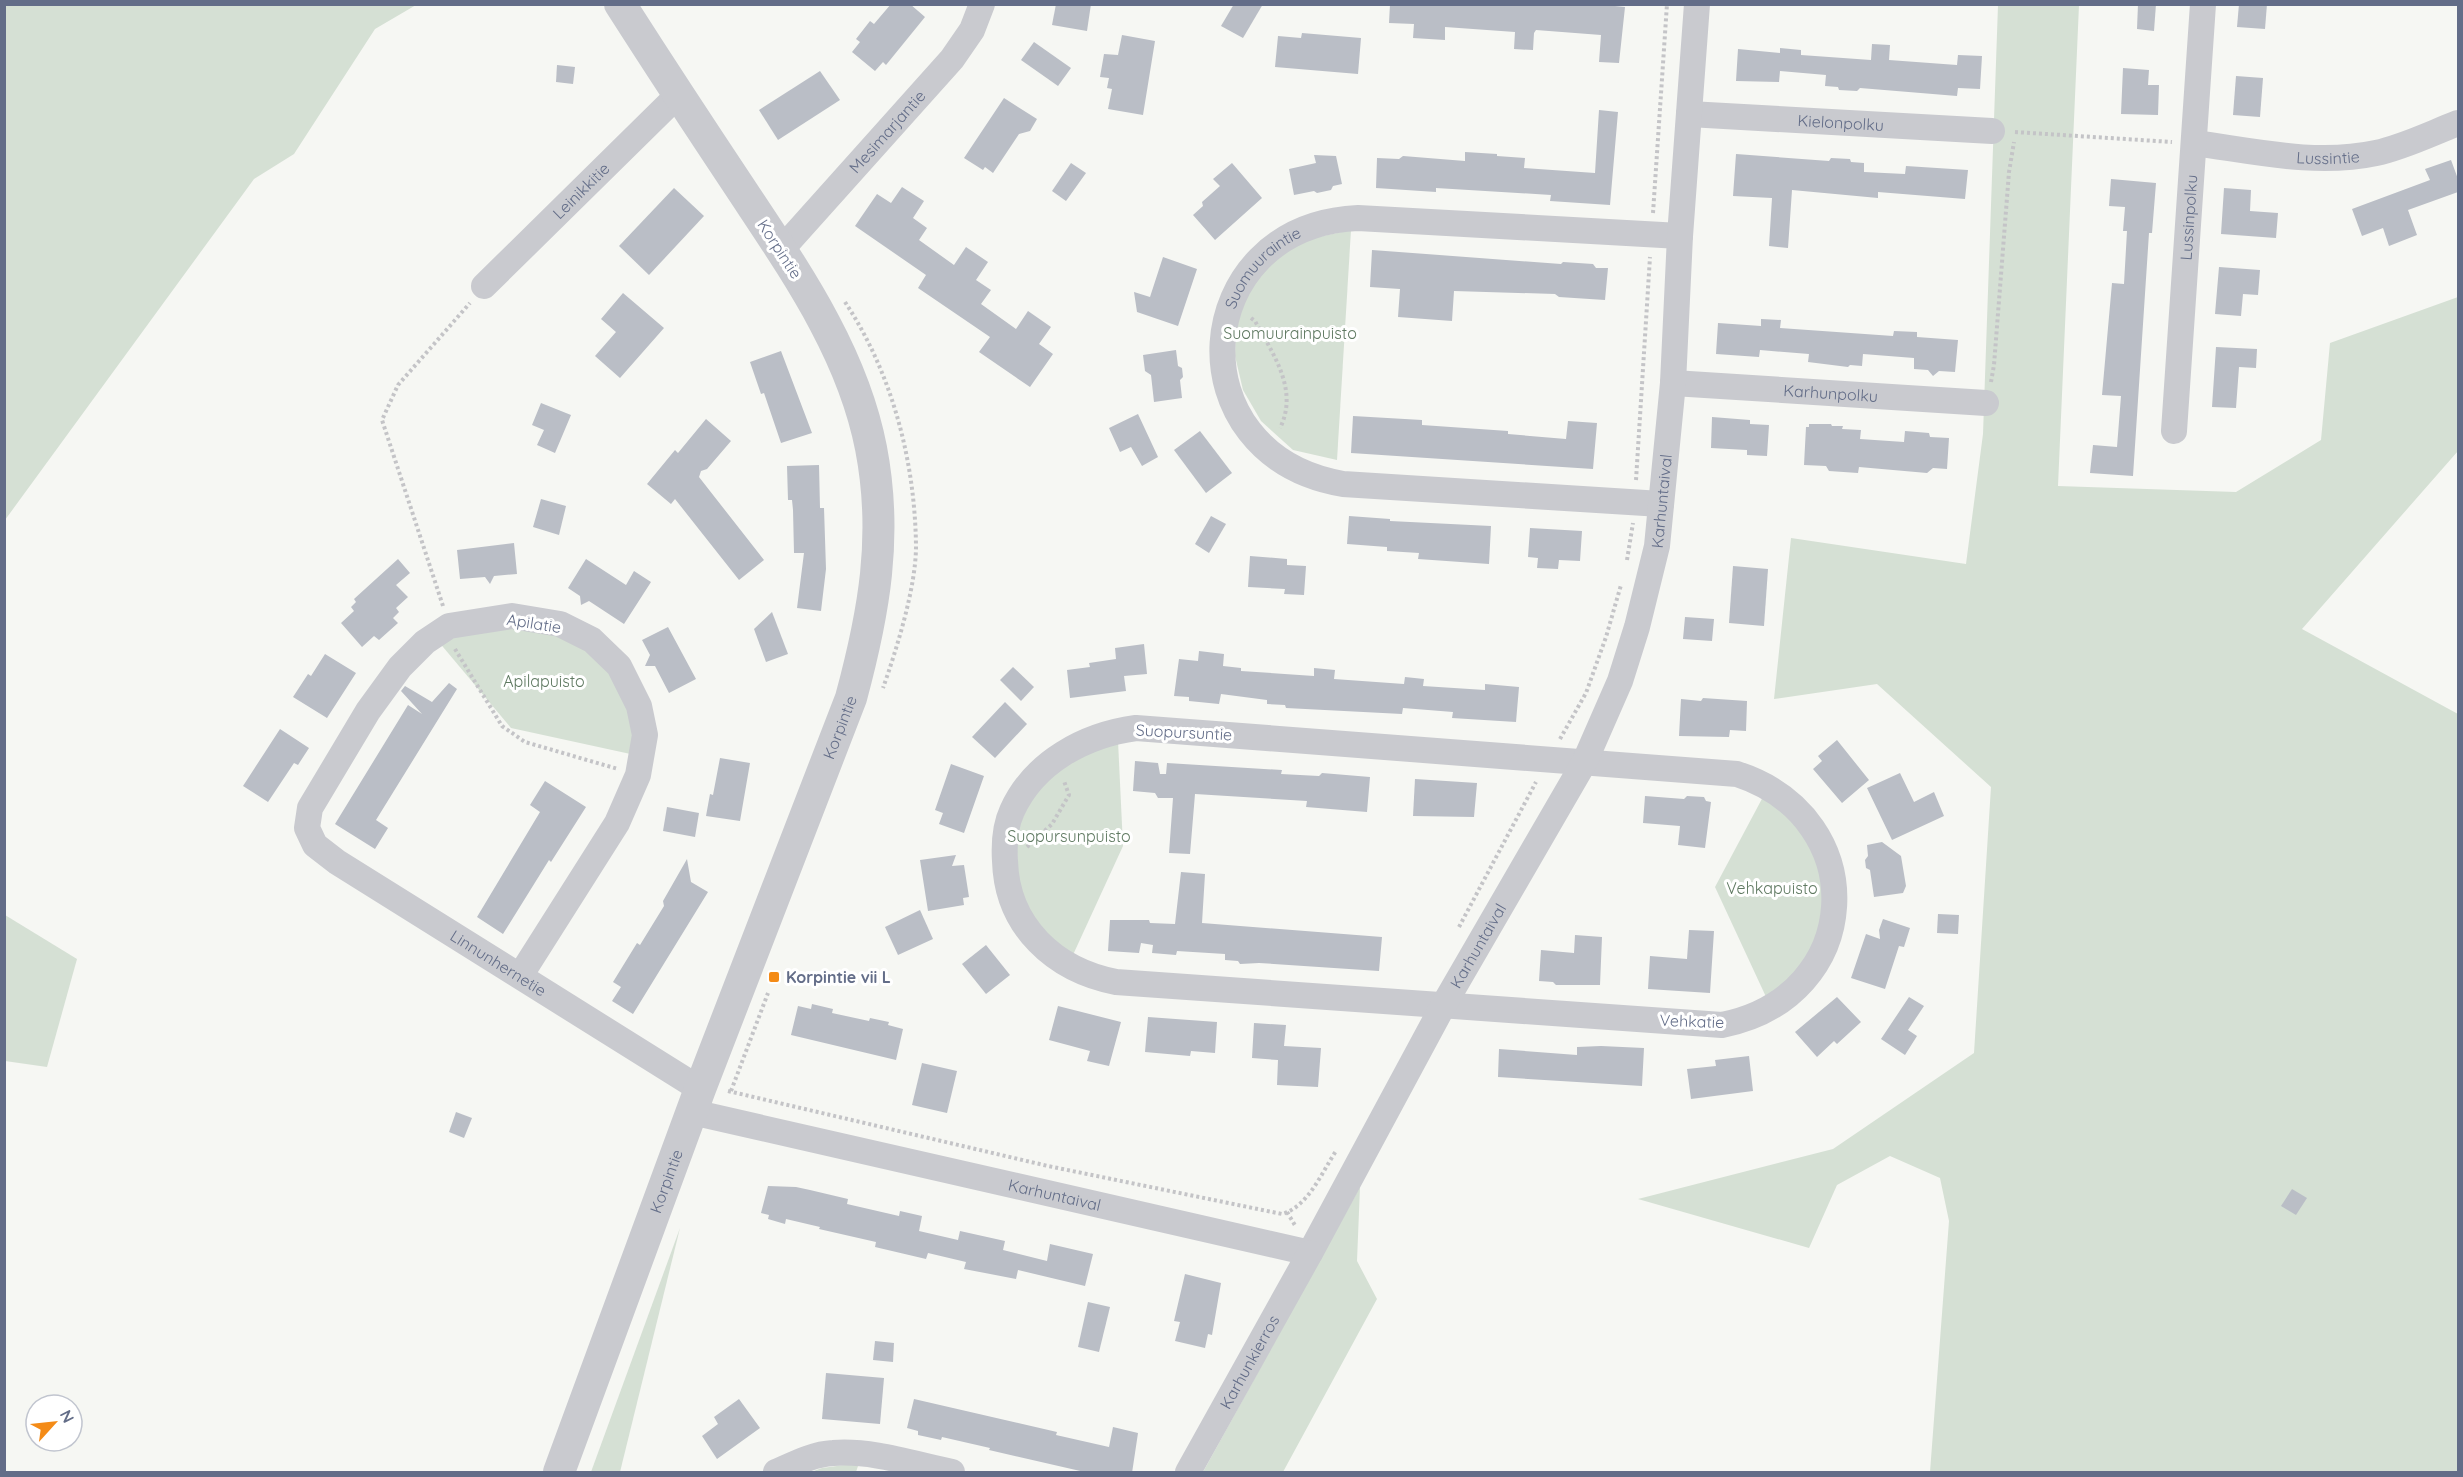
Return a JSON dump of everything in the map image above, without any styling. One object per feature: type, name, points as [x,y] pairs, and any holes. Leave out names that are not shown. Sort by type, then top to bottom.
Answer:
[{"type":"street","name":"Korpintie","points":[[559,1473],[696,1101],[851,698],[868,635],[876,589],[876,493],[871,447],[858,400],[842,357],[823,317],[781,250],[620,4]]},
{"type":"street","name":"Mesimarjantie","points":[[781,250],[952,59],[972,30],[982,4]]},
{"type":"street","name":"Karhuntaival","points":[[696,1101],[1310,1253],[1443,1006],[1585,760],[1620,681],[1637,627],[1657,546],[1673,383],[1680,236],[1697,4]]},
{"type":"street","name":"Lussinpolku","points":[[2174,431],[2203,4]]},
{"type":"street","name":"Leinikkitie","points":[[484,286],[678,95]]},
{"type":"street","name":"Kielonpolku","points":[[1689,114],[2004,132]]},
{"type":"street","name":"Lussintie","points":[[2194,143],[2307,158],[2349,157],[2378,153],[2458,123]]},
{"type":"street","name":"Suomuuraintie","points":[[1661,504],[1343,484],[1304,474],[1268,452],[1241,421],[1226,382],[1222,342],[1231,302],[1246,276],[1265,253],[1299,230],[1338,219],[1358,218],[1680,236]]},
{"type":"street","name":"Karhunpolku","points":[[1673,383],[1986,404]]},
{"type":"street","name":"Apilatie","points":[[307,828],[310,808],[368,711],[400,667],[425,642],[446,628],[512,616],[560,624],[592,640],[619,666],[639,706],[645,735],[639,775],[617,823],[520,976]]},
{"type":"street","name":"Suopursuntie","points":[[1443,1006],[1116,982],[1077,971],[1059,960],[1029,931],[1010,893],[1005,863],[1006,831],[1012,812],[1033,778],[1057,757],[1097,737],[1136,728],[1585,760]]},
{"type":"street","name":"Vehkatie","points":[[1443,1006],[1722,1025],[1742,1021],[1779,1004],[1808,976],[1819,958],[1833,920],[1833,878],[1820,838],[1793,804],[1758,780],[1737,774],[1585,760]]},
{"type":"street","name":"Linnunhernetie","points":[[307,828],[315,845],[337,862],[520,976],[696,1101]]},
{"type":"street","name":"Karhunkierros","points":[[1188,1473],[1310,1253]]},
{"type":"street","points":[[776,1473],[811,1457],[831,1453],[856,1453],[883,1457],[952,1473]]},
{"type":"path","points":[[1627,565],[1643,396],[1667,4]]},
{"type":"path","points":[[1986,404],[1994,365],[2009,172],[2004,132],[2194,143]]},
{"type":"path","points":[[484,286],[398,385],[382,420],[446,628],[502,726],[525,742],[639,775]]},
{"type":"path","points":[[840,293],[888,386],[904,439],[911,496],[916,547],[908,600],[880,696]]},
{"type":"path","points":[[1231,302],[1255,321],[1281,368],[1288,397],[1285,419],[1268,452]]},
{"type":"path","points":[[1456,932],[1586,693],[1606,637],[1624,575]]},
{"type":"path","points":[[1005,863],[1038,838],[1052,824],[1069,795],[1057,757]]},
{"type":"path","points":[[731,1091],[770,987]]},
{"type":"path","points":[[696,1101],[731,1091],[1048,1166],[1282,1214],[1292,1210],[1304,1200],[1341,1144]]},
{"type":"green space","points":[[5,4],[416,5],[375,29],[294,154],[254,179],[5,520]]},
{"type":"green space","points":[[1998,5],[2079,5],[2058,486],[2236,492],[2321,440],[2330,343],[2458,297],[2458,451],[2302,629],[2458,714],[2458,1472],[1930,1472],[1949,1221],[1940,1178],[1890,1156],[1837,1185],[1809,1248],[1638,1199],[1833,1149],[1974,1053],[1991,787],[1877,684],[1774,699],[1791,538],[1966,564],[1983,434]]},
{"type":"green space","name":"Suomuurainpuisto","points":[[1351,230],[1337,460],[1293,450],[1261,421],[1243,390],[1235,356],[1236,320],[1245,289],[1295,242]]},
{"type":"green space","name":"Apilapuisto","points":[[505,624],[560,630],[589,645],[633,707],[635,755],[511,728],[438,641]]},
{"type":"green space","name":"Suopursunpuisto","points":[[1118,741],[1123,846],[1072,957],[1037,925],[1019,890],[1016,833],[1031,799],[1062,765]]},
{"type":"green space","name":"Vehkapuisto","points":[[1764,795],[1787,811],[1819,860],[1825,900],[1818,937],[1800,970],[1767,999],[1715,887]]},
{"type":"green space","points":[[5,915],[77,959],[47,1067],[5,1061]]},
{"type":"green space","points":[[1360,1187],[1357,1261],[1377,1299],[1283,1472],[1203,1472]]},
{"type":"green space","points":[[680,1228],[620,1472],[591,1472]]},
{"type":"green space","points":[[859,1463],[856,1472],[811,1472],[822,1468]]},
{"type":"building","points":[[891,4],[910,4],[925,17],[886,65],[883,62],[875,71],[852,52],[860,42],[856,39],[870,21],[874,24]]},
{"type":"building","points":[[1056,4],[1091,4],[1087,31],[1052,25]]},
{"type":"building","points":[[1234,4],[1263,4],[1243,38],[1221,26]]},
{"type":"building","points":[[1390,4],[1595,4],[1625,7],[1619,63],[1599,62],[1601,35],[1536,30],[1533,50],[1514,49],[1515,32],[1445,27],[1445,40],[1413,38],[1414,24],[1389,23]]},
{"type":"building","points":[[2138,4],[2156,4],[2154,31],[2137,29]]},
{"type":"building","points":[[2239,4],[2267,4],[2265,29],[2237,27]]},
{"type":"building","points":[[1302,33],[1361,38],[1358,74],[1275,67],[1278,36],[1301,38]]},
{"type":"building","points":[[1122,35],[1155,41],[1143,115],[1108,109],[1112,89],[1107,88],[1109,78],[1100,77],[1104,54],[1118,55]]},
{"type":"building","points":[[1034,42],[1071,68],[1058,86],[1021,60]]},
{"type":"building","points":[[1872,44],[1890,45],[1889,60],[1957,65],[1958,55],[1982,56],[1980,89],[1958,88],[1957,96],[1860,88],[1857,91],[1839,90],[1838,87],[1825,86],[1826,75],[1780,71],[1779,82],[1736,81],[1738,49],[1780,53],[1780,48],[1801,50],[1801,55],[1871,60]]},
{"type":"building","points":[[557,65],[575,67],[573,84],[556,82]]},
{"type":"building","points":[[2123,68],[2149,70],[2148,85],[2159,85],[2158,115],[2121,114]]},
{"type":"building","points":[[820,71],[840,100],[778,140],[759,110]]},
{"type":"building","points":[[2236,76],[2263,78],[2260,117],[2233,115]]},
{"type":"building","points":[[1004,98],[1037,119],[1030,131],[1019,134],[993,173],[985,167],[983,170],[964,158]]},
{"type":"building","points":[[1599,110],[1618,112],[1610,205],[1550,201],[1551,195],[1436,188],[1436,192],[1376,188],[1377,158],[1399,159],[1403,156],[1465,161],[1465,152],[1497,154],[1497,156],[1525,158],[1524,168],[1595,173]]},
{"type":"building","points":[[1736,154],[1829,161],[1831,158],[1850,159],[1851,162],[1864,163],[1864,172],[1905,174],[1906,166],[1968,170],[1965,199],[1878,192],[1878,198],[1792,190],[1788,248],[1769,246],[1772,198],[1733,196]]},
{"type":"building","points":[[1314,155],[1336,156],[1342,184],[1333,186],[1331,190],[1294,195],[1289,169],[1316,163]]},
{"type":"building","points":[[2451,160],[2458,179],[2458,192],[2408,210],[2417,235],[2389,246],[2383,228],[2362,236],[2352,209],[2430,180],[2425,169]]},
{"type":"building","points":[[1071,163],[1086,173],[1066,201],[1052,191]]},
{"type":"building","points":[[1232,163],[1262,198],[1215,240],[1193,215],[1203,206],[1202,202],[1220,186],[1213,179]]},
{"type":"building","points":[[2111,179],[2156,183],[2152,233],[2149,233],[2133,476],[2090,473],[2093,445],[2117,447],[2121,396],[2102,395],[2112,283],[2124,284],[2127,231],[2123,231],[2125,207],[2109,206]]},
{"type":"building","points":[[902,187],[924,201],[913,218],[927,228],[919,240],[954,265],[966,247],[988,262],[976,280],[991,290],[981,304],[1016,329],[1028,311],[1051,327],[1039,344],[1053,354],[1030,387],[979,352],[990,337],[918,288],[926,275],[855,226],[877,194],[891,203]]},
{"type":"building","points":[[674,188],[704,216],[649,275],[619,246]]},
{"type":"building","points":[[2224,188],[2251,190],[2250,211],[2278,213],[2276,238],[2221,234]]},
{"type":"building","points":[[1372,250],[1561,264],[1563,262],[1593,264],[1596,268],[1608,268],[1605,300],[1559,297],[1555,294],[1454,291],[1452,321],[1398,317],[1400,289],[1370,287]]},
{"type":"building","points":[[1163,257],[1197,269],[1178,326],[1137,312],[1134,292],[1150,297]]},
{"type":"building","points":[[2219,267],[2260,270],[2258,295],[2243,294],[2241,316],[2215,314]]},
{"type":"building","points":[[623,293],[664,328],[620,378],[595,356],[616,332],[601,319]]},
{"type":"building","points":[[1761,319],[1781,320],[1780,328],[1893,336],[1894,331],[1917,332],[1917,337],[1958,340],[1955,372],[1939,371],[1933,376],[1928,370],[1914,369],[1914,358],[1863,354],[1862,366],[1850,365],[1848,367],[1808,362],[1809,354],[1760,350],[1759,357],[1716,354],[1718,323],[1761,326]]},
{"type":"building","points":[[2216,347],[2257,349],[2256,368],[2239,367],[2236,408],[2212,407]]},
{"type":"building","points":[[1176,350],[1178,366],[1182,368],[1183,377],[1180,380],[1182,398],[1154,402],[1151,375],[1145,371],[1143,355]]},
{"type":"building","points":[[781,351],[812,433],[781,443],[764,393],[761,394],[750,362]]},
{"type":"building","points":[[541,403],[571,415],[555,453],[537,445],[544,430],[532,425]]},
{"type":"building","points":[[1138,414],[1158,457],[1142,466],[1131,447],[1120,452],[1109,428]]},
{"type":"building","points":[[1353,416],[1422,420],[1422,425],[1508,431],[1508,434],[1566,439],[1568,421],[1597,423],[1593,469],[1351,453]]},
{"type":"building","points":[[1712,417],[1750,420],[1750,424],[1769,425],[1767,456],[1747,455],[1747,450],[1711,448]]},
{"type":"building","points":[[706,419],[731,441],[707,469],[701,471],[699,477],[764,560],[739,580],[675,499],[671,504],[647,484],[675,450],[678,453]]},
{"type":"building","points":[[1809,424],[1831,424],[1832,426],[1843,426],[1842,429],[1861,430],[1860,439],[1904,442],[1905,431],[1929,433],[1930,437],[1949,438],[1947,469],[1933,468],[1927,473],[1859,467],[1858,473],[1829,471],[1826,466],[1804,465],[1806,427],[1809,427]]},
{"type":"building","points":[[1200,431],[1232,473],[1206,493],[1174,450]]},
{"type":"building","points":[[819,465],[820,508],[824,508],[826,569],[821,611],[797,608],[804,553],[794,553],[793,510],[792,500],[788,500],[787,466]]},
{"type":"building","points":[[541,499],[566,506],[559,535],[533,527]]},
{"type":"building","points":[[1211,516],[1226,524],[1209,553],[1195,544]]},
{"type":"building","points":[[1349,516],[1390,519],[1390,521],[1491,526],[1489,564],[1418,559],[1419,553],[1387,551],[1387,547],[1347,544]]},
{"type":"building","points":[[1530,528],[1582,531],[1580,561],[1559,560],[1558,569],[1537,568],[1538,558],[1528,557]]},
{"type":"building","points":[[514,543],[517,574],[494,576],[490,584],[485,577],[460,579],[457,550]]},
{"type":"building","points":[[1250,556],[1287,559],[1287,565],[1306,566],[1304,595],[1284,594],[1285,589],[1248,587]]},
{"type":"building","points":[[398,559],[410,573],[396,585],[408,597],[396,608],[399,612],[393,618],[398,623],[379,640],[374,636],[362,647],[341,623],[354,611],[351,607],[356,602],[354,599]]},
{"type":"building","points":[[586,559],[626,585],[634,571],[651,582],[624,624],[589,601],[581,605],[580,596],[568,588]]},
{"type":"building","points":[[1733,566],[1768,569],[1764,626],[1729,623]]},
{"type":"building","points":[[772,612],[788,654],[766,662],[754,629]]},
{"type":"building","points":[[1685,617],[1714,619],[1712,641],[1683,639]]},
{"type":"building","points":[[668,627],[696,679],[669,693],[655,666],[645,666],[650,655],[642,640]]},
{"type":"building","points":[[1144,644],[1147,674],[1124,676],[1126,691],[1070,698],[1067,670],[1090,667],[1089,663],[1116,659],[1115,648]]},
{"type":"building","points":[[1199,651],[1224,654],[1223,666],[1241,668],[1241,671],[1314,676],[1314,668],[1335,670],[1334,679],[1404,684],[1405,677],[1424,679],[1423,686],[1485,690],[1485,684],[1519,687],[1516,722],[1452,718],[1453,712],[1403,708],[1402,714],[1286,708],[1285,705],[1267,704],[1267,700],[1221,694],[1219,704],[1189,701],[1189,697],[1174,696],[1179,659],[1198,661]]},
{"type":"building","points":[[325,654],[356,673],[327,718],[293,697],[308,674],[311,676]]},
{"type":"building","points":[[1013,667],[1034,687],[1021,701],[1000,680]]},
{"type":"building","points":[[449,683],[457,689],[376,820],[388,828],[375,849],[335,824],[408,705],[422,714],[401,691],[405,686],[432,702]]},
{"type":"building","points":[[1703,698],[1747,701],[1746,731],[1730,730],[1729,737],[1679,736],[1681,699],[1701,701]]},
{"type":"building","points":[[1005,702],[1027,724],[995,758],[972,737]]},
{"type":"building","points":[[280,729],[309,748],[298,765],[294,763],[268,802],[243,786]]},
{"type":"building","points":[[1837,740],[1869,780],[1842,803],[1813,769],[1822,761],[1818,756]]},
{"type":"building","points":[[720,758],[750,763],[740,821],[706,816],[710,794],[713,795]]},
{"type":"building","points":[[1135,761],[1158,763],[1160,774],[1166,774],[1167,763],[1282,770],[1281,774],[1319,776],[1322,773],[1370,777],[1367,812],[1306,807],[1307,801],[1195,794],[1190,854],[1169,853],[1173,798],[1158,798],[1155,793],[1133,791]]},
{"type":"building","points":[[951,764],[984,776],[964,833],[939,824],[943,813],[935,810]]},
{"type":"building","points":[[1900,773],[1914,802],[1934,792],[1944,816],[1892,840],[1867,788]]},
{"type":"building","points":[[1415,779],[1477,783],[1474,817],[1413,816]]},
{"type":"building","points":[[545,781],[586,807],[551,862],[549,860],[503,934],[477,917],[540,812],[530,805]]},
{"type":"building","points":[[1645,796],[1684,799],[1687,796],[1704,797],[1706,801],[1711,802],[1705,848],[1678,845],[1680,826],[1643,823]]},
{"type":"building","points":[[667,807],[699,813],[695,837],[663,831]]},
{"type":"building","points":[[1882,842],[1901,856],[1906,886],[1903,893],[1874,897],[1870,870],[1866,868],[1867,845]]},
{"type":"building","points":[[956,855],[952,866],[964,865],[969,897],[963,898],[964,905],[928,911],[920,860]]},
{"type":"building","points":[[687,859],[691,882],[708,892],[633,1014],[612,1001],[621,987],[613,982],[637,943],[640,945],[664,906],[663,901]]},
{"type":"building","points":[[1181,872],[1205,874],[1202,923],[1382,937],[1379,971],[1259,963],[1240,964],[1238,961],[1225,960],[1225,954],[1177,951],[1176,955],[1152,953],[1153,945],[1141,943],[1139,953],[1108,951],[1110,920],[1149,920],[1150,923],[1175,924]]},
{"type":"building","points":[[920,910],[933,939],[898,955],[885,927]]},
{"type":"building","points":[[1938,914],[1959,915],[1958,934],[1937,933]]},
{"type":"building","points":[[1883,919],[1910,928],[1904,947],[1899,946],[1885,989],[1851,978],[1866,934],[1880,939],[1879,930]]},
{"type":"building","points":[[1689,930],[1714,931],[1710,993],[1648,989],[1650,956],[1687,959]]},
{"type":"building","points":[[1575,935],[1602,937],[1600,985],[1556,985],[1553,982],[1539,981],[1541,950],[1574,953]]},
{"type":"building","points":[[986,945],[1010,975],[986,994],[962,964]]},
{"type":"building","points":[[1837,997],[1861,1022],[1837,1044],[1834,1041],[1817,1057],[1795,1032]]},
{"type":"building","points":[[1909,997],[1924,1006],[1908,1030],[1917,1036],[1905,1055],[1881,1039]]},
{"type":"building","points":[[812,1004],[833,1009],[832,1013],[869,1021],[870,1018],[889,1022],[888,1025],[903,1029],[896,1060],[791,1035],[798,1006],[811,1009]]},
{"type":"building","points":[[1058,1006],[1121,1022],[1109,1066],[1087,1061],[1090,1051],[1049,1040]]},
{"type":"building","points":[[1148,1017],[1217,1022],[1215,1053],[1191,1051],[1190,1056],[1145,1052]]},
{"type":"building","points":[[1254,1023],[1286,1025],[1284,1046],[1321,1048],[1318,1087],[1277,1085],[1278,1060],[1252,1058]]},
{"type":"building","points":[[1577,1047],[1644,1048],[1642,1086],[1498,1077],[1499,1049],[1577,1055]]},
{"type":"building","points":[[1749,1056],[1753,1091],[1691,1099],[1687,1069],[1716,1066],[1715,1060]]},
{"type":"building","points":[[922,1063],[957,1071],[947,1113],[912,1105]]},
{"type":"building","points":[[456,1112],[472,1118],[464,1138],[449,1132]]},
{"type":"building","points":[[768,1186],[810,1190],[848,1199],[847,1204],[899,1216],[900,1211],[922,1216],[919,1231],[958,1240],[960,1231],[1005,1241],[1003,1250],[1047,1261],[1050,1244],[1093,1254],[1085,1286],[1018,1270],[1016,1279],[964,1269],[966,1262],[928,1253],[926,1259],[875,1247],[876,1242],[819,1229],[820,1227],[786,1219],[785,1224],[768,1219],[769,1215],[761,1213]]},
{"type":"building","points":[[2292,1189],[2307,1198],[2296,1215],[2281,1206]]},
{"type":"building","points":[[1185,1274],[1221,1283],[1212,1335],[1208,1334],[1205,1348],[1175,1341],[1180,1322],[1174,1321]]},
{"type":"building","points":[[1088,1302],[1110,1307],[1099,1352],[1078,1347]]},
{"type":"building","points":[[875,1341],[894,1343],[893,1362],[873,1360]]},
{"type":"building","points":[[826,1373],[884,1378],[880,1424],[822,1419]]},
{"type":"building","points":[[739,1399],[760,1428],[717,1459],[702,1436],[718,1424],[714,1417]]},
{"type":"building","points":[[914,1399],[1057,1432],[1056,1435],[1109,1447],[1113,1427],[1138,1433],[1132,1473],[1089,1473],[942,1437],[941,1440],[918,1435],[918,1431],[907,1428]]},
{"type":"place","name":"Korpintie vii L","points":[[774,977]]}]
